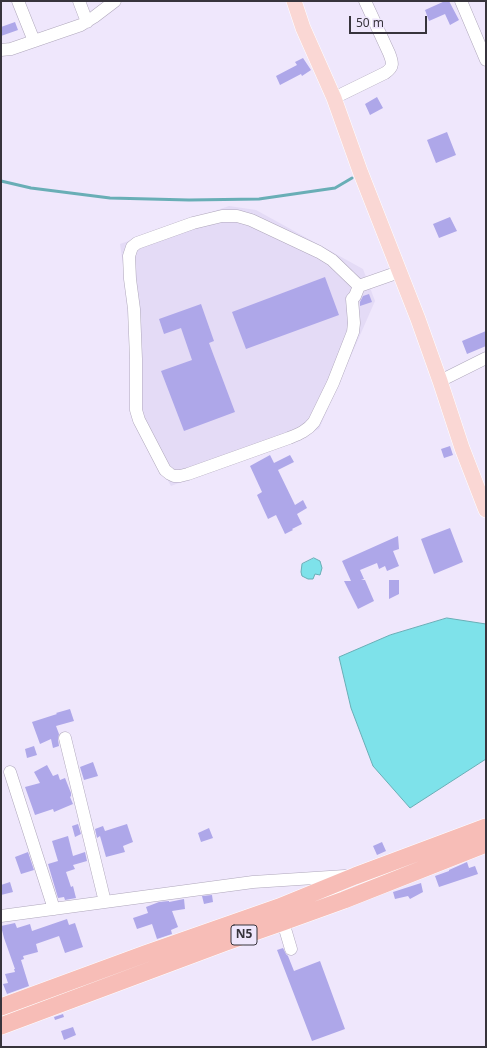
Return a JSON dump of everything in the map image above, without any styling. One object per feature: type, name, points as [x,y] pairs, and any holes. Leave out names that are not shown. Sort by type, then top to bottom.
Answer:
[{"type":"highway","name":"N5","points":[[1,1007],[279,907],[355,876],[486,828]]},
{"type":"highway","name":"N5","points":[[1,1026],[351,897],[486,844]]},
{"type":"main road","points":[[294,1],[303,28],[334,98],[360,172],[400,272],[440,381],[462,448],[486,510]]},
{"type":"street","points":[[18,1],[34,41]]},
{"type":"street","points":[[79,1],[87,22]]},
{"type":"street","points":[[1,50],[11,49],[81,25],[115,1]]},
{"type":"street","points":[[334,98],[386,74],[392,65],[389,53],[365,1]]},
{"type":"street","points":[[460,1],[486,60]]},
{"type":"street","points":[[359,286],[332,260],[323,254],[243,217],[231,215],[222,216],[193,223],[137,243],[132,247],[129,256],[134,309],[136,410],[139,420],[160,461],[170,474],[180,476],[188,474],[289,438],[310,427],[314,422],[333,382],[353,332],[354,323],[352,299],[355,296],[359,286],[400,272]]},
{"type":"street","points":[[440,381],[486,358]]},
{"type":"street","points":[[65,738],[105,902]]},
{"type":"street","points":[[10,772],[54,909]]},
{"type":"street","points":[[1,916],[253,882],[355,876]]},
{"type":"street","points":[[283,922],[291,949]]},
{"type":"shaded area","points":[[229,206],[256,210],[363,269],[375,301],[319,429],[171,486],[134,420],[130,311],[120,244]]},
{"type":"water","points":[[314,558],[320,561],[322,568],[320,575],[315,574],[313,579],[308,579],[302,576],[302,564]]},
{"type":"water","points":[[447,618],[486,624],[486,759],[410,808],[373,766],[351,708],[339,657],[390,635]]},
{"type":"building","points":[[445,1],[449,1],[459,20],[450,25],[445,14],[429,21],[425,10]]},
{"type":"building","points":[[15,22],[18,30],[1,36],[1,27]]},
{"type":"building","points":[[303,58],[311,70],[302,76],[301,74],[280,85],[276,76],[297,65],[295,62]]},
{"type":"building","points":[[377,97],[383,108],[370,115],[365,104]]},
{"type":"building","points":[[447,132],[456,155],[436,163],[427,140]]},
{"type":"building","points":[[450,217],[457,231],[439,238],[433,224]]},
{"type":"building","points":[[325,277],[339,315],[246,349],[232,312]]},
{"type":"building","points":[[369,294],[372,302],[360,306],[363,296]]},
{"type":"building","points":[[201,304],[214,341],[209,343],[235,412],[184,431],[161,371],[192,360],[181,328],[164,334],[159,319]]},
{"type":"building","points":[[486,331],[486,346],[467,354],[462,341]]},
{"type":"building","points":[[450,446],[453,455],[444,458],[441,449]]},
{"type":"building","points":[[270,455],[274,463],[290,455],[294,462],[278,470],[295,505],[303,500],[307,508],[297,514],[302,524],[285,534],[276,515],[268,519],[257,495],[262,492],[250,466]]},
{"type":"building","points":[[450,528],[463,562],[434,574],[421,539]]},
{"type":"building","points":[[398,536],[399,549],[393,551],[399,566],[387,571],[385,566],[379,569],[377,563],[360,570],[364,579],[361,580],[365,580],[374,601],[358,609],[344,581],[351,581],[342,561]]},
{"type":"building","points":[[389,580],[399,580],[399,594],[389,599]]},
{"type":"building","points":[[70,709],[74,721],[56,726],[59,734],[59,746],[53,748],[51,739],[40,744],[32,722]]},
{"type":"building","points":[[34,746],[37,755],[27,758],[25,749]]},
{"type":"building","points":[[93,762],[98,776],[84,780],[80,767]]},
{"type":"building","points":[[47,765],[53,776],[58,774],[60,780],[65,778],[71,793],[70,797],[73,804],[54,812],[53,809],[35,815],[25,787],[40,783],[34,772]]},
{"type":"building","points":[[78,824],[81,834],[75,837],[72,826]]},
{"type":"building","points":[[127,824],[133,842],[123,846],[125,852],[106,857],[100,836],[97,838],[95,829],[103,826],[105,831]]},
{"type":"building","points":[[209,828],[213,838],[201,842],[198,833]]},
{"type":"building","points":[[68,836],[73,856],[85,852],[87,861],[73,865],[75,869],[66,872],[71,887],[73,886],[76,898],[65,900],[64,897],[58,898],[48,864],[58,861],[52,841]]},
{"type":"building","points":[[382,842],[386,851],[377,855],[373,846]]},
{"type":"building","points":[[28,852],[34,870],[21,874],[15,857]]},
{"type":"building","points":[[467,862],[469,868],[475,866],[478,874],[439,887],[435,876]]},
{"type":"building","points":[[10,882],[13,892],[1,895],[1,885]]},
{"type":"building","points":[[421,883],[423,892],[410,899],[408,896],[395,899],[393,892]]},
{"type":"building","points":[[212,895],[213,902],[204,904],[202,896]]},
{"type":"building","points":[[184,899],[185,909],[172,911],[178,927],[171,930],[172,934],[157,939],[152,924],[137,929],[133,918],[148,913],[146,907],[159,902]]},
{"type":"building","points":[[67,919],[69,925],[75,923],[83,947],[65,953],[59,936],[36,944],[38,952],[23,956],[24,959],[21,960],[29,986],[7,994],[3,984],[8,983],[5,974],[15,972],[15,969],[1,926],[15,923],[17,928],[30,924],[32,931]]},
{"type":"building","points":[[283,948],[294,971],[320,961],[345,1029],[312,1041],[277,950]]},
{"type":"building","points":[[63,1014],[64,1017],[55,1020],[54,1017]]},
{"type":"building","points":[[73,1027],[76,1035],[64,1040],[61,1031]]},
{"type":"waterway","points":[[1,181],[31,188],[110,198],[189,200],[259,199],[335,188],[352,178]]}]
